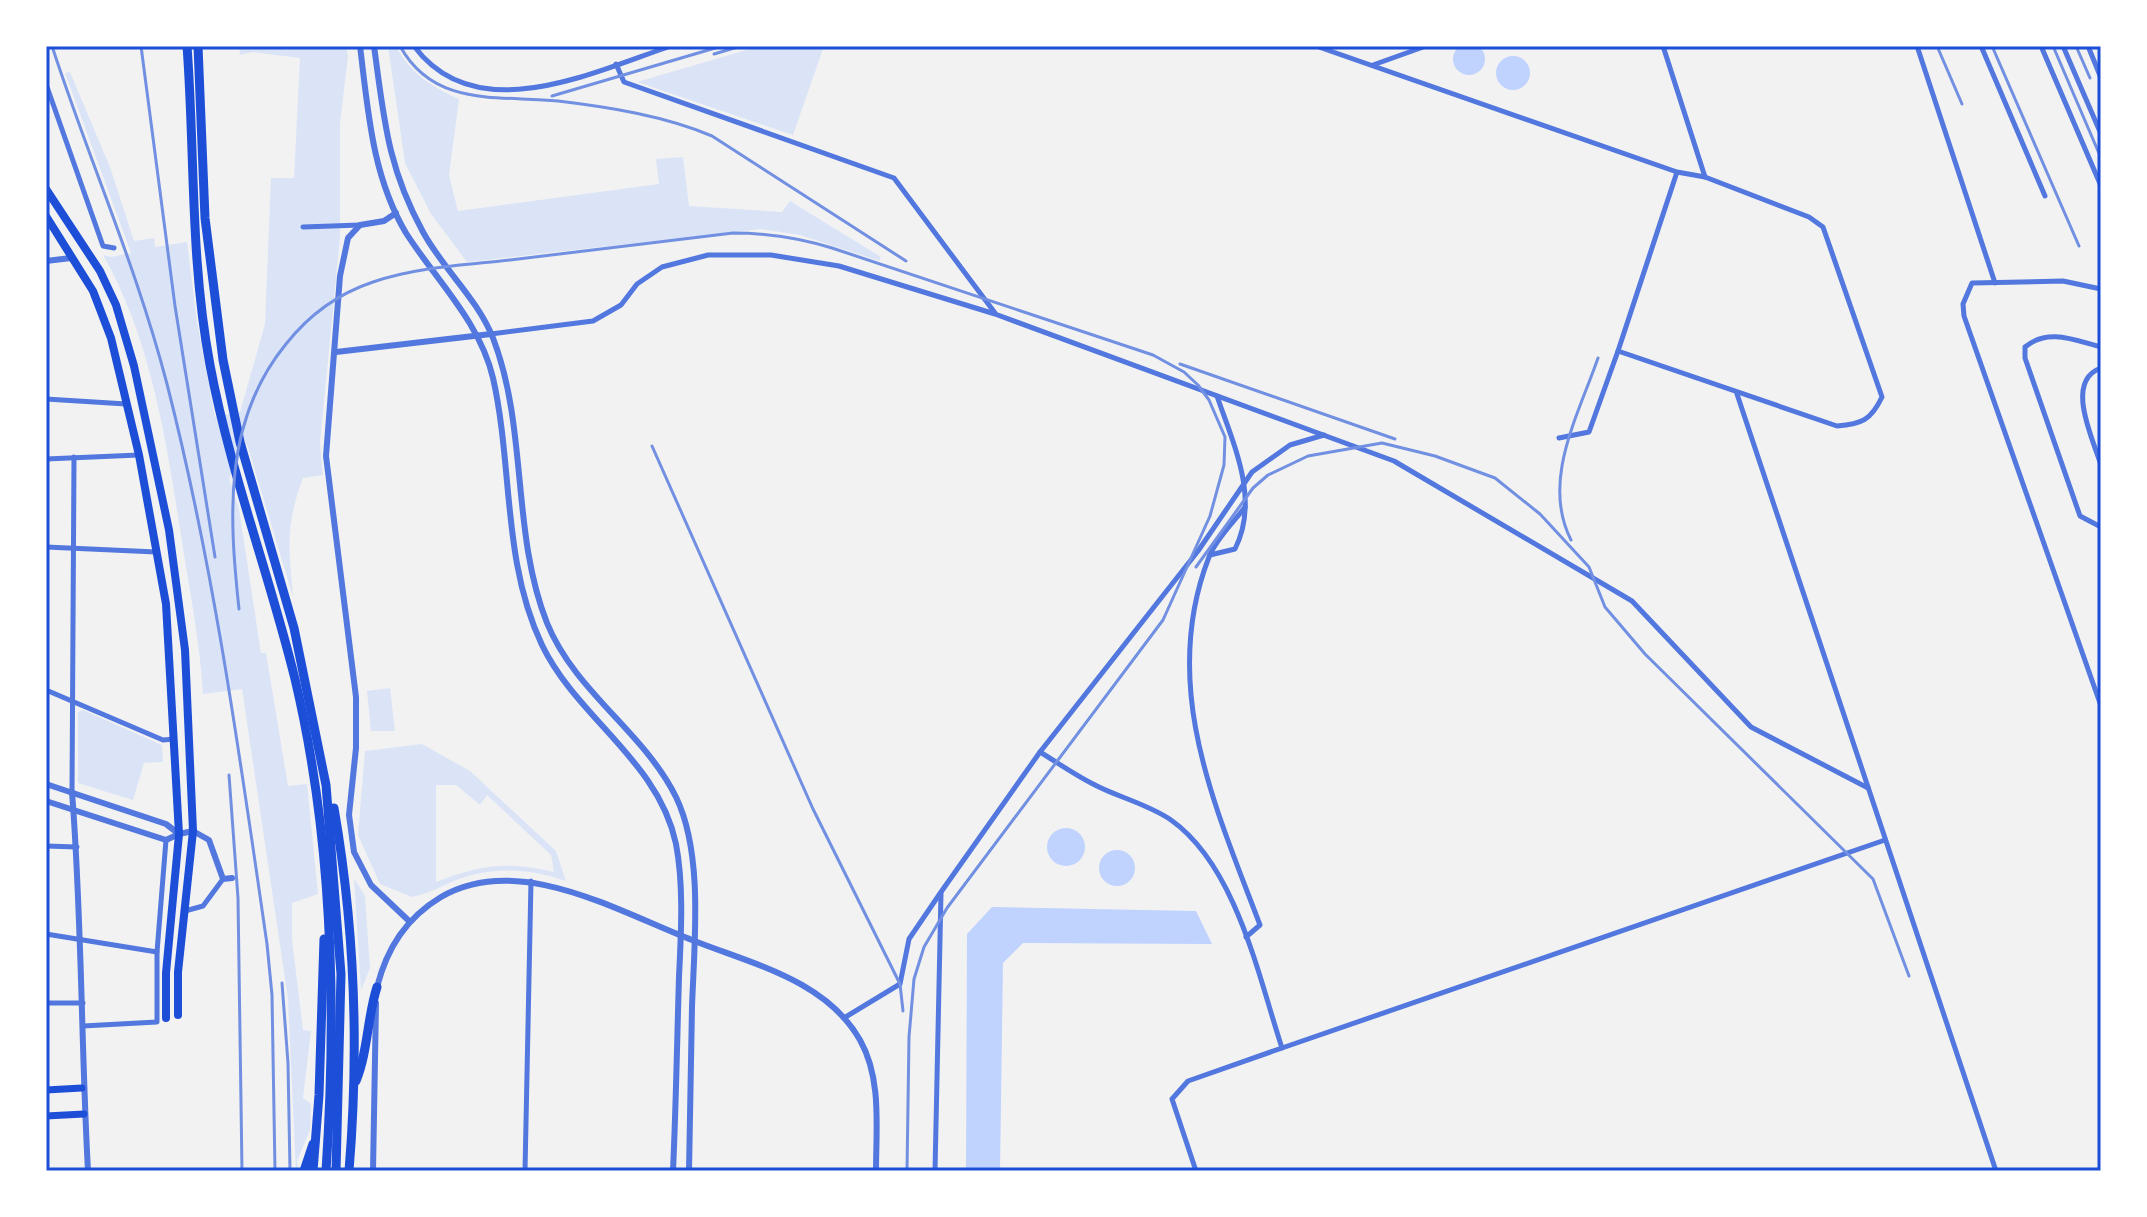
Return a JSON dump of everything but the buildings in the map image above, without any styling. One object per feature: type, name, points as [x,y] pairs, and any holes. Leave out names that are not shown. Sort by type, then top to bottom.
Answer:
[{"type":"highway","points":[[199,46],[205,218],[215,315],[240,442],[294,628],[345,871],[352,947],[354,1050],[349,1171]]},
{"type":"highway","points":[[187,50],[193,220],[203,318],[217,402],[295,682],[322,850],[332,974],[326,1171]]},
{"type":"highway","points":[[46,189],[100,271],[116,305],[147,425],[169,530],[185,650],[193,831],[178,1015]]},
{"type":"highway","points":[[46,216],[93,291],[109,332],[139,455],[166,604],[179,834],[166,973],[166,1018]]},
{"type":"highway","points":[[318,733],[332,836],[341,974],[336,1171]]},
{"type":"highway","points":[[313,1171],[323,983],[322,850]]},
{"type":"highway","points":[[350,1091],[363,1059],[367,1019],[377,987]]},
{"type":"highway","points":[[304,1171],[308,1151],[322,1130]]},
{"type":"main road","points":[[46,1090],[82,1088]]},
{"type":"main road","points":[[46,1116],[84,1114]]},
{"type":"street","points":[[360,46],[373,145],[396,213],[475,334],[492,376],[516,566],[530,618],[561,676],[647,777],[663,803],[676,844],[680,935],[673,1171]]},
{"type":"street","points":[[374,46],[394,170],[424,234],[466,291],[491,334],[505,373],[533,575],[547,623],[570,667],[657,766],[676,798],[688,835],[693,941],[689,1171]]},
{"type":"street","points":[[414,46],[447,76],[472,88],[539,89],[671,46]]},
{"type":"street","points":[[1316,46],[1677,172],[1705,177],[1809,217],[1823,227],[1882,397],[1867,420],[1837,426],[1618,351]]},
{"type":"street","points":[[1372,65],[1426,46]]},
{"type":"street","points":[[1663,46],[1705,177]]},
{"type":"street","points":[[1917,46],[1995,283]]},
{"type":"street","points":[[1981,46],[2045,196]]},
{"type":"street","points":[[2041,46],[2101,186]]},
{"type":"street","points":[[2063,46],[2101,134]]},
{"type":"street","points":[[2088,46],[2101,78]]},
{"type":"street","points":[[616,64],[624,82],[894,178],[995,314]]},
{"type":"street","points":[[46,84],[99,237],[103,246],[114,248]]},
{"type":"street","points":[[1559,438],[1589,432],[1677,172]]},
{"type":"street","points":[[303,227],[360,225],[384,221],[396,213]]},
{"type":"street","points":[[360,225],[348,238],[340,276],[326,456],[356,697],[356,748],[349,815],[350,854],[371,885],[408,920]]},
{"type":"street","points":[[336,352],[593,321],[621,305],[637,284],[662,267],[708,255],[771,255],[839,266],[995,314],[1394,461],[1632,601],[1751,727],[1868,788]]},
{"type":"street","points":[[46,261],[71,258]]},
{"type":"street","points":[[2101,289],[2063,281],[1972,283],[1963,304],[1964,316],[2101,706]]},
{"type":"street","points":[[2101,347],[2055,336],[2036,338],[2025,347],[2025,358],[2080,516],[2101,527]]},
{"type":"street","points":[[2101,368],[2093,371],[2084,382],[2082,398],[2101,465]]},
{"type":"street","points":[[1737,393],[1996,1171]]},
{"type":"street","points":[[1210,555],[1235,549],[1246,528],[1245,481],[1217,395]]},
{"type":"street","points":[[46,399],[126,404]]},
{"type":"street","points":[[843,1019],[900,984],[909,939],[941,892],[1040,752],[1193,558],[1252,472],[1290,445],[1325,434]]},
{"type":"street","points":[[46,459],[139,455]]},
{"type":"street","points":[[74,457],[72,792],[82,940],[82,1088],[88,1171]]},
{"type":"street","points":[[1245,507],[1210,555],[1188,665],[1189,699],[1196,743],[1260,925],[1246,937]]},
{"type":"street","points":[[46,547],[157,552]]},
{"type":"street","points":[[46,690],[163,740],[175,739]]},
{"type":"street","points":[[1040,752],[1093,784],[1168,818],[1192,838],[1212,863],[1246,937],[1282,1048]]},
{"type":"street","points":[[46,784],[166,824],[179,834]]},
{"type":"street","points":[[46,801],[166,840],[193,831],[209,840],[228,878],[203,906],[185,911]]},
{"type":"street","points":[[83,1026],[157,1022],[157,952],[166,840]]},
{"type":"street","points":[[1196,1171],[1172,1099],[1188,1081],[1885,840]]},
{"type":"street","points":[[46,846],[78,847]]},
{"type":"street","points":[[373,1171],[377,987],[385,961],[408,920],[454,889],[497,879],[531,880],[803,985],[826,1000],[859,1039],[874,1084],[876,1171]]},
{"type":"street","points":[[525,1171],[531,880]]},
{"type":"street","points":[[935,1171],[941,892]]},
{"type":"street","points":[[46,934],[157,952]]},
{"type":"street","points":[[46,1003],[83,1003]]},
{"type":"street","points":[[176,1171],[223,1171]]},
{"type":"shaded area","points":[[239,46],[346,46],[348,56],[340,124],[340,237],[320,443],[323,475],[303,478],[293,510],[290,550],[293,597],[247,444],[229,478],[239,509],[261,653],[266,653],[288,786],[307,784],[318,894],[292,903],[292,939],[303,1030],[311,1031],[303,1098],[311,1104],[310,1130],[297,1161],[298,1171],[296,1171],[288,999],[242,689],[203,694],[191,599],[155,394],[134,322],[103,255],[111,257],[131,253],[65,73],[70,72],[110,167],[134,241],[154,238],[155,247],[187,242],[197,322],[215,417],[240,412],[265,324],[271,178],[294,178],[300,58],[253,52],[240,55]]},
{"type":"shaded area","points":[[388,46],[396,46],[408,64],[423,78],[459,99],[449,175],[458,211],[659,184],[656,159],[683,157],[689,206],[782,212],[790,201],[881,257],[879,261],[800,235],[761,229],[467,262],[431,214],[405,163]]},
{"type":"shaded area","points":[[760,46],[824,46],[793,135],[637,82]]},
{"type":"shaded area","points":[[390,688],[395,731],[371,731],[367,691]]},
{"type":"shaded area","points":[[83,710],[162,745],[163,762],[144,763],[133,800],[78,783],[78,712]]},
{"type":"shaded area","points":[[422,744],[470,771],[556,851],[566,881],[524,871],[496,871],[468,876],[412,897],[380,884],[358,835],[365,751]],"holes":[[[436,785],[456,785],[480,805],[487,795],[551,855],[554,872],[494,866],[436,882]]]},
{"type":"shaded area","points":[[354,878],[365,896],[370,968],[361,990]]},
{"type":"water","points":[[1469,43],[1480,48],[1485,59],[1480,70],[1469,75],[1458,70],[1453,59],[1458,48]]},
{"type":"water","points":[[1513,56],[1525,61],[1530,73],[1525,85],[1513,90],[1501,85],[1496,73],[1501,61]]},
{"type":"water","points":[[1066,828],[1079,834],[1085,847],[1079,860],[1066,866],[1053,860],[1047,847],[1053,834]]},
{"type":"water","points":[[1117,850],[1129,856],[1135,868],[1129,880],[1117,886],[1105,880],[1099,868],[1105,856]]},
{"type":"water","points":[[992,907],[1196,911],[1212,944],[1023,943],[1003,963],[1000,1171],[966,1171],[967,934]]},
{"type":"railway","points":[[52,46],[155,341],[199,523],[247,804],[267,944],[272,995],[275,1171]]},
{"type":"railway","points":[[141,46],[175,306],[215,557]]},
{"type":"railway","points":[[400,46],[414,66],[449,89],[491,97],[617,109],[712,136],[906,261]]},
{"type":"railway","points":[[552,96],[722,46]]},
{"type":"railway","points":[[714,54],[741,46]]},
{"type":"railway","points":[[1937,46],[1962,104]]},
{"type":"railway","points":[[1992,46],[2079,246]]},
{"type":"railway","points":[[2053,46],[2101,158]]},
{"type":"railway","points":[[2076,46],[2090,78]]},
{"type":"railway","points":[[239,609],[233,539],[235,470],[241,437],[265,374],[286,344],[325,307],[347,293],[389,277],[441,267],[733,233],[771,235],[832,248],[1153,355],[1184,372],[1209,400],[1225,437],[1224,465],[1210,516],[1163,620],[947,908],[924,947],[914,979],[909,1037],[907,1171]]},
{"type":"railway","points":[[1571,540],[1563,518],[1561,472],[1573,426],[1598,358]]},
{"type":"railway","points":[[1180,364],[1395,439]]},
{"type":"railway","points":[[1196,567],[1253,488],[1268,475],[1308,456],[1382,443],[1435,456],[1495,478],[1540,514],[1589,567],[1605,607],[1645,654],[1873,879],[1909,976]]},
{"type":"railway","points":[[652,446],[813,809],[900,984],[903,1011]]},
{"type":"railway","points":[[229,775],[238,898],[242,1171]]},
{"type":"railway","points":[[282,983],[288,1063],[290,1171]]}]
